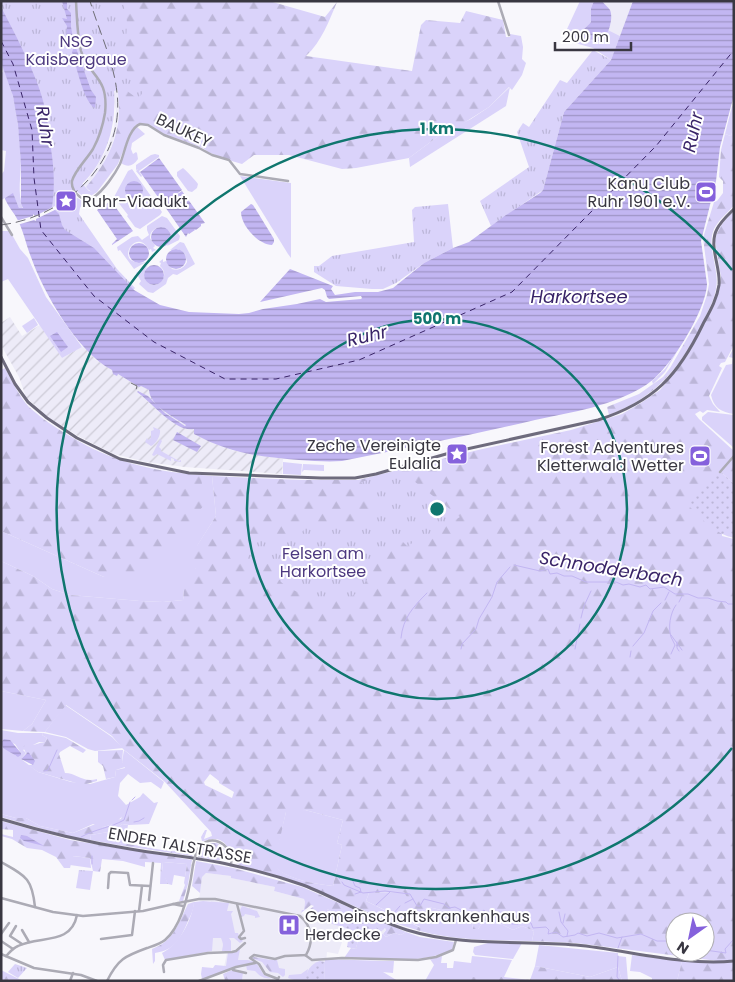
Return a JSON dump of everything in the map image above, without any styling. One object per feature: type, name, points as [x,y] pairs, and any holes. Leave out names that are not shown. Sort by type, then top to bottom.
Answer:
[{"type":"main road","points":[[1,357],[22,395],[34,408],[92,446],[127,461],[189,473],[321,478],[362,477],[453,452],[588,423],[620,413],[646,399],[658,390],[672,374],[695,341],[715,300],[719,271],[714,235],[718,226],[734,209]]},
{"type":"main road","name":"ENDER TALSTRASSE","points":[[1,819],[71,838],[231,865],[303,885],[406,930],[456,940],[576,945],[696,961],[734,961]]},
{"type":"street","name":"BAUKEY","points":[[76,1],[81,51],[103,85],[105,101],[105,112],[96,143],[72,180],[72,188],[78,196],[86,200],[102,190],[120,164],[133,128],[140,124],[148,125],[164,135],[229,160],[240,174],[288,181]]},
{"type":"street","points":[[498,1],[509,35]]},
{"type":"street","points":[[1,217],[12,235]]},
{"type":"street","points":[[720,472],[734,456]]},
{"type":"street","points":[[107,981],[121,960],[128,955],[165,940],[178,923],[190,885],[196,853],[200,846],[212,841],[223,844],[230,855],[231,865]]},
{"type":"street","points":[[226,864],[230,855]]},
{"type":"street","points":[[1,862],[25,876],[31,884],[36,908]]},
{"type":"street","points":[[149,900],[154,862]]},
{"type":"street","points":[[108,888],[109,874],[111,872],[125,872],[129,876],[130,885],[150,886]]},
{"type":"street","points":[[101,939],[132,935],[142,886]]},
{"type":"street","points":[[1,898],[36,908],[77,915],[137,911],[185,902],[215,899],[234,902],[300,916],[312,935],[308,951],[305,955]]},
{"type":"street","points":[[173,904],[183,906]]},
{"type":"street","points":[[237,904],[243,932],[240,938],[245,938],[245,943]]},
{"type":"street","points":[[6,956],[22,944],[54,938],[69,932],[75,924],[77,915]]},
{"type":"street","points":[[1,934],[9,923]]},
{"type":"street","points":[[16,926],[10,936],[22,944]]},
{"type":"street","points":[[22,930],[29,942]]},
{"type":"street","points":[[273,976],[265,974],[260,964],[250,958],[254,955],[275,959],[285,956],[305,955],[312,960],[342,958],[418,960],[441,955],[453,950],[456,940]]},
{"type":"street","points":[[1,941],[13,949]]},
{"type":"street","points":[[241,944],[245,943]]},
{"type":"street","points":[[164,972],[163,965],[166,960],[208,952],[232,952],[245,943]]},
{"type":"street","points":[[1,954],[34,968],[73,973],[97,981]]},
{"type":"street","points":[[199,981],[257,962]]},
{"type":"street","points":[[232,969],[246,973]]},
{"type":"street","points":[[70,981],[73,973]]},
{"type":"shaded area","points":[[91,1],[116,75],[120,105],[116,132],[110,150],[100,170],[86,187],[83,185],[107,149],[114,129],[116,111]]},
{"type":"shaded area","points":[[602,1],[633,1],[620,36],[608,30],[611,23],[610,11]]},
{"type":"shaded area","points":[[10,317],[22,336],[40,325],[62,358],[83,346],[96,360],[112,370],[113,374],[118,374],[139,387],[140,385],[149,390],[170,415],[186,424],[185,426],[165,413],[148,396],[137,392],[164,416],[186,429],[196,429],[196,435],[199,437],[234,451],[283,459],[282,474],[185,467],[146,462],[114,454],[78,436],[48,417],[26,397],[19,377],[1,345],[1,323]]},
{"type":"shaded area","name":"Gemeinschaftskrankenhaus Herdecke","points":[[206,873],[232,876],[232,878],[275,887],[274,891],[304,899],[304,910],[301,913],[307,917],[318,910],[386,929],[383,934],[371,937],[346,930],[338,954],[327,952],[324,981],[242,981],[243,973],[235,968],[223,972],[227,953],[225,951],[201,953],[201,935],[211,901],[199,901],[202,876]]},
{"type":"green space","name":"NSG Kaisbergaue","points":[[1,1],[123,1],[127,22],[125,65],[127,71],[144,91],[138,99],[123,88],[114,91],[113,120],[106,148],[92,173],[71,194],[84,202],[79,214],[117,269],[135,288],[129,295],[52,224],[1,13]]},
{"type":"green space","points":[[91,1],[269,1],[325,17],[337,2],[321,37],[306,56],[412,71],[421,25],[426,20],[460,23],[466,11],[503,20],[506,37],[510,37],[510,34],[521,36],[523,47],[522,59],[526,63],[522,75],[512,90],[509,87],[489,107],[448,133],[444,132],[409,158],[342,169],[289,155],[254,155],[242,164],[164,134],[149,125],[137,124],[131,131],[118,164],[97,192],[94,192],[89,191],[86,187],[103,164],[114,141],[119,119],[115,74]]},
{"type":"green space","points":[[580,1],[594,1],[591,8],[591,22],[580,33],[589,40],[602,41],[608,30],[620,36],[611,60],[593,48],[575,43],[567,34],[567,29]]},
{"type":"green space","points":[[593,50],[611,60],[564,112],[543,190],[491,226],[480,201],[529,167],[517,132],[523,123],[529,127],[560,80],[567,83]]},
{"type":"green space","points":[[1,62],[10,85],[18,123],[21,161],[20,190],[23,207],[21,209],[13,194],[1,200],[1,175],[4,171],[6,151],[1,150],[1,73],[3,72]]},
{"type":"green space","points":[[510,87],[506,106],[410,167],[409,158],[444,132],[471,119],[489,107]]},
{"type":"green space","points":[[732,106],[734,107],[734,125],[731,136],[725,134]]},
{"type":"green space","points":[[734,125],[734,205],[716,225],[712,236],[712,251],[717,281],[710,307],[694,340],[665,379],[653,390],[626,408],[609,415],[607,407],[639,394],[663,377],[700,316],[709,284],[703,238],[714,202],[723,193],[723,181],[719,177],[721,150],[725,134],[731,136]]},
{"type":"green space","points":[[136,126],[145,134],[132,143],[131,149],[133,154],[136,152],[138,159],[130,166],[121,163]]},
{"type":"green space","points":[[155,154],[159,155],[159,157],[139,171],[141,177],[136,171],[138,169],[136,170],[136,165]]},
{"type":"green space","points":[[183,168],[198,184],[197,188],[192,192],[188,191],[177,176],[177,172]]},
{"type":"green space","points":[[132,169],[162,212],[140,229],[135,227],[114,197],[128,171]]},
{"type":"green space","points":[[240,176],[291,183],[291,258],[288,254]]},
{"type":"green space","points":[[76,177],[89,191],[97,192],[89,197],[84,197],[75,190]]},
{"type":"green space","points":[[448,204],[453,248],[424,263],[396,283],[383,289],[336,286],[314,272],[314,266],[319,266],[332,256],[414,242],[412,210],[415,207]]},
{"type":"green space","points":[[734,211],[734,345],[725,362],[719,366],[722,368],[709,396],[720,412],[707,410],[703,413],[700,411],[695,414],[734,451],[734,484],[720,471],[722,536],[734,539],[734,960],[715,961],[715,912],[665,912],[665,954],[576,943],[532,941],[534,931],[522,926],[513,930],[503,925],[484,921],[478,929],[473,929],[471,917],[428,907],[420,912],[415,911],[404,892],[369,893],[366,901],[421,928],[420,931],[391,922],[303,884],[239,865],[235,862],[224,842],[220,840],[202,841],[201,837],[205,830],[207,830],[204,839],[212,836],[211,832],[165,782],[123,749],[112,736],[66,705],[45,732],[23,731],[32,724],[46,700],[1,691],[1,561],[33,576],[52,589],[70,595],[140,601],[163,602],[183,600],[184,590],[178,580],[196,568],[189,558],[216,516],[212,476],[300,480],[358,480],[478,450],[571,430],[622,414],[660,390],[688,354],[719,292],[721,277],[715,241],[725,221]],"holes":[[[210,774],[219,783],[234,792],[232,798],[205,785],[204,782]],[[305,810],[343,820],[337,843],[342,845],[333,886],[293,877],[285,874],[274,865],[286,812],[298,814]]]},
{"type":"green space","points":[[162,216],[167,218],[180,236],[179,240],[167,246],[171,240],[169,231],[162,227],[155,229],[152,231],[150,238],[155,246],[153,248],[156,250],[152,252],[144,243],[138,242],[130,248],[128,254],[130,259],[136,262],[146,262],[134,269],[120,250],[118,251],[117,247],[132,237],[138,236],[142,240],[149,235],[147,226]]},
{"type":"green space","points":[[1,231],[10,231],[20,249],[28,258],[46,297],[82,347],[62,358],[8,279],[1,282]]},
{"type":"green space","points":[[180,242],[184,243],[195,264],[177,275],[173,274],[168,278],[166,284],[153,293],[148,292],[139,284],[141,281],[136,273],[148,265],[144,275],[146,281],[156,285],[164,276],[164,271],[159,262],[163,259],[163,262],[166,261],[172,269],[177,270],[183,267],[187,262],[185,254],[178,249],[170,250]]},
{"type":"green space","points":[[34,318],[38,325],[27,333],[22,326]]},
{"type":"green space","points":[[685,338],[665,372],[653,384],[652,381],[665,369]]},
{"type":"green space","points":[[734,347],[734,414],[719,409],[711,395],[726,365],[732,364],[733,358],[729,357]]},
{"type":"green space","points":[[5,368],[29,407],[54,426],[86,445],[101,453],[132,464],[165,471],[201,475],[204,505],[152,569],[104,577],[1,531],[1,370]]},
{"type":"green space","points":[[708,412],[734,415],[734,448],[702,420],[702,417]]},
{"type":"green space","points":[[153,427],[160,430],[160,432],[159,437],[151,446],[145,442],[147,438],[148,440],[151,438],[151,431],[154,430]]},
{"type":"green space","points":[[160,439],[162,441],[159,447],[161,451],[179,461],[181,460],[181,462],[174,461],[171,458],[171,461],[157,454],[152,455]]},
{"type":"green space","points":[[283,462],[302,464],[301,475],[283,474]]},
{"type":"green space","points":[[303,464],[324,465],[324,471],[304,470],[302,472]]},
{"type":"green space","name":"Felsen am Harkortsee","points":[[401,471],[460,517],[407,546],[403,542],[380,556],[364,584],[354,595],[346,598],[322,598],[297,592],[286,586],[279,579],[275,571],[277,566],[247,559],[255,536],[272,534],[294,537],[302,532],[308,523],[318,522],[337,525],[342,532],[347,530],[349,525],[368,520],[378,511],[373,505],[370,492],[361,482]]},
{"type":"green space","points":[[720,471],[734,484],[734,538],[714,529],[688,505]]},
{"type":"green space","points":[[201,475],[212,476],[216,516],[197,546],[196,568],[184,590],[183,600],[163,602],[140,601],[70,595],[52,589],[33,576],[1,561],[1,531],[104,577]]},
{"type":"green space","points":[[1,691],[46,700],[32,724],[23,731],[1,729]]},
{"type":"green space","points":[[65,705],[112,737],[123,748],[95,751],[66,737],[45,732]]},
{"type":"green space","points":[[1,730],[18,733],[43,733],[42,735],[47,738],[45,742],[39,742],[23,750],[26,753],[21,759],[38,772],[71,782],[90,784],[115,777],[116,770],[125,768],[122,762],[124,750],[164,782],[161,789],[151,782],[140,783],[128,774],[120,783],[118,796],[126,805],[140,797],[143,793],[154,803],[158,802],[149,824],[129,825],[129,810],[114,824],[103,827],[93,824],[73,833],[40,826],[26,818],[16,818],[1,814],[1,745],[16,756],[21,753],[15,744],[2,740],[1,742]]},
{"type":"green space","points":[[43,733],[66,738],[86,750],[83,753],[70,746],[60,752],[65,773],[87,780],[97,779],[97,781],[83,785],[38,772],[28,765],[32,765],[32,757],[26,753],[23,747],[25,745],[45,742],[47,738],[42,735]]},
{"type":"green space","points":[[123,750],[122,762],[126,766],[116,770],[115,777],[106,779],[103,766],[98,762],[98,751]]},
{"type":"green space","points":[[125,806],[129,810],[129,825],[122,824],[114,831],[91,835],[90,840],[71,837],[1,817],[1,814],[16,818],[26,818],[40,826],[73,833],[98,823],[103,827],[114,824],[114,820],[121,819]]},
{"type":"green space","points":[[305,810],[343,820],[337,843],[342,845],[333,886],[293,877],[278,870],[273,865],[286,812]]},
{"type":"green space","points":[[1,821],[70,840],[192,860],[183,901],[179,901],[185,885],[187,864],[163,862],[162,871],[165,872],[168,884],[160,884],[161,863],[145,862],[145,867],[123,861],[102,859],[100,872],[93,871],[90,858],[73,856],[70,868],[64,868],[56,857],[42,850],[27,848],[12,839],[1,836],[1,834],[13,837],[13,830],[1,829]]},
{"type":"green space","points":[[122,824],[128,825],[125,843],[118,845],[90,840],[91,835],[114,831]]},
{"type":"green space","points":[[121,843],[168,851],[195,849],[192,856],[118,845]]},
{"type":"green space","points":[[209,843],[217,843],[218,845],[219,852],[215,860],[198,857],[200,849]]},
{"type":"green space","points":[[217,843],[225,849],[228,856],[226,860],[215,860],[218,855]]},
{"type":"green space","points":[[72,856],[90,858],[91,868],[70,865]]},
{"type":"green space","points":[[196,861],[233,868],[302,887],[406,932],[401,935],[394,933],[386,937],[383,934],[386,930],[385,928],[383,930],[349,920],[327,909],[316,912],[312,918],[307,917],[305,913],[314,906],[311,905],[301,913],[304,910],[304,899],[274,891],[275,887],[231,878],[231,876],[206,873],[202,877],[200,893],[192,886]]},
{"type":"green space","points":[[163,862],[187,864],[185,877],[174,875],[172,885],[168,884],[162,872]]},
{"type":"green space","points":[[79,870],[93,871],[90,890],[76,888]]},
{"type":"green space","points":[[404,892],[420,912],[428,907],[471,917],[473,929],[478,929],[484,921],[503,925],[513,930],[522,926],[534,931],[532,941],[462,938],[420,931],[420,927],[366,901],[369,893]]},
{"type":"green space","points":[[194,902],[229,903],[227,911],[233,911],[231,914],[235,933],[238,933],[243,941],[240,943],[234,938],[229,938],[231,941],[231,951],[222,951],[221,938],[213,938],[212,951],[165,960],[162,953],[174,944],[184,931],[191,916]]},
{"type":"green space","points":[[194,902],[191,914],[180,938],[168,949],[155,953],[153,964],[152,949],[171,936],[188,904]]},
{"type":"green space","points":[[242,906],[257,911],[260,917],[255,918],[255,916],[245,914],[241,917],[240,910]]},
{"type":"green space","points":[[321,909],[327,909],[349,920],[346,928],[312,918]]},
{"type":"green space","points":[[352,919],[383,930],[379,933],[369,934],[346,928],[349,920]]},
{"type":"green space","points":[[346,930],[359,935],[356,949],[347,947],[348,941],[343,939]]},
{"type":"green space","points":[[406,932],[420,937],[454,942],[452,950],[426,958],[413,959],[344,958],[351,948],[356,949],[359,935],[371,937],[383,934],[386,937],[394,933],[401,935]]},
{"type":"green space","points":[[488,943],[522,943],[513,959],[475,955],[473,952],[474,947]]},
{"type":"green space","points":[[539,945],[618,953],[618,956],[626,957],[628,981],[622,981],[618,967],[590,977],[535,966]]},
{"type":"green space","points":[[240,949],[238,960],[255,962],[202,979],[202,967],[226,966],[228,953]]},
{"type":"green space","points":[[632,955],[665,959],[665,962],[682,962],[677,981],[652,981],[652,978],[640,972],[630,971]]},
{"type":"green space","points":[[442,956],[441,963],[447,963],[447,968],[453,968],[454,961],[471,963],[472,956],[512,960],[504,977],[466,977],[466,981],[425,981],[434,965],[430,959]]},
{"type":"green space","points":[[251,958],[277,960],[279,968],[285,969],[285,975],[283,977],[278,973],[270,972],[262,962]]},
{"type":"green space","points":[[325,959],[383,961],[383,972],[398,981],[324,981]]},
{"type":"green space","points":[[320,961],[325,962],[324,981],[305,980],[310,968]]},
{"type":"green space","points":[[383,961],[394,961],[393,973],[382,972]]},
{"type":"green space","points":[[734,961],[734,981],[677,981],[682,962]]},
{"type":"green space","points":[[15,964],[27,968],[18,978],[8,972]]},
{"type":"green space","points":[[257,964],[264,975],[271,978],[264,978],[255,971],[247,970],[246,965]]},
{"type":"green space","points":[[535,966],[590,977],[618,967],[622,981],[466,981],[466,977],[504,977],[530,980]]},
{"type":"green space","points":[[308,969],[306,981],[288,978],[289,975],[301,974]]},
{"type":"green space","points":[[1,970],[23,981],[1,981]]},
{"type":"green space","points":[[232,970],[243,973],[242,981],[225,981],[223,974]]},
{"type":"water","points":[[62,1],[67,1],[67,9],[71,13],[73,38],[71,41],[66,36],[67,26],[62,18],[67,19]]},
{"type":"water","points":[[594,1],[602,1],[611,14],[611,23],[605,37],[599,42],[597,40],[579,39],[580,33],[591,22],[591,8]]},
{"type":"water","name":"Harkortsee","points":[[633,1],[734,1],[734,95],[720,147],[716,181],[701,241],[707,284],[705,296],[685,339],[665,367],[646,385],[620,398],[578,411],[342,461],[310,461],[271,457],[245,453],[220,446],[194,434],[194,429],[187,429],[172,422],[137,392],[148,396],[158,406],[150,396],[149,390],[141,386],[139,387],[118,374],[117,376],[113,374],[112,370],[99,362],[63,320],[44,287],[31,257],[21,226],[5,199],[13,193],[19,208],[23,208],[21,203],[18,125],[13,96],[1,62],[1,7],[26,57],[41,95],[47,118],[53,163],[52,207],[59,214],[65,230],[94,248],[134,290],[160,305],[189,312],[239,314],[320,299],[326,302],[362,298],[361,296],[329,299],[322,288],[260,302],[290,269],[333,286],[331,289],[335,295],[355,292],[378,292],[393,288],[424,263],[469,242],[543,190],[564,112],[611,60]],"holes":[[[158,406],[169,415],[186,425],[165,413]]]},
{"type":"water","points":[[74,47],[91,90],[96,97],[95,108],[87,99],[81,83],[72,52]]},
{"type":"water","points":[[159,158],[182,190],[163,204],[140,172]]},
{"type":"water","points":[[130,181],[138,181],[143,186],[141,197],[130,199],[125,194],[125,186]]},
{"type":"water","points":[[182,191],[205,223],[188,233],[186,237],[163,204]]},
{"type":"water","points":[[111,201],[133,231],[112,245],[117,239],[97,210]]},
{"type":"water","points":[[251,204],[274,239],[272,245],[256,238],[247,228],[241,212]]},
{"type":"water","points":[[161,227],[168,230],[171,237],[168,244],[161,247],[154,244],[151,237],[154,230]]},
{"type":"water","points":[[139,243],[146,246],[149,253],[146,260],[139,263],[132,260],[129,253],[132,246]]},
{"type":"water","points":[[176,249],[183,252],[186,259],[183,266],[176,269],[169,266],[166,259],[169,252]]},
{"type":"water","points":[[154,265],[161,268],[164,275],[161,282],[154,285],[147,282],[144,275],[147,268]]},
{"type":"water","points":[[57,332],[68,347],[61,352],[50,336]]},
{"type":"water","points":[[177,432],[201,446],[197,452],[173,440]]},
{"type":"water","points":[[4,739],[10,740],[21,755],[18,757],[3,748],[1,742]]},
{"type":"water","points":[[28,752],[35,761],[33,765],[21,759]]},
{"type":"water","points":[[21,835],[27,836],[44,846],[24,841],[20,838]]},
{"type":"pier","points":[[55,206],[57,209],[36,219],[36,221],[17,225],[16,221],[33,216],[33,214],[35,216]]},
{"type":"waterway","name":"Schnodderbach","points":[[514,565],[540,571],[548,569],[550,574],[557,573],[564,576],[572,576],[586,582],[616,582],[623,585],[629,584],[640,587],[646,585],[650,589],[664,587],[675,594],[688,594],[698,598],[708,598],[734,604]]},
{"type":"waterway","name":"Schnodderbach","points":[[461,649],[462,644],[476,629],[479,619],[492,597],[497,582],[510,567]]},
{"type":"waterway","points":[[581,618],[591,591]]},
{"type":"waterway","points":[[665,600],[669,592]]},
{"type":"waterway","points":[[401,638],[409,613],[427,593]]},
{"type":"waterway","points":[[679,602],[682,596]]},
{"type":"waterway","points":[[633,646],[644,633],[653,611],[661,603]]},
{"type":"waterway","points":[[671,654],[675,645],[671,638],[670,621],[676,605]]},
{"type":"waterway","points":[[575,649],[580,624]]},
{"type":"waterway","points":[[671,635],[682,650]]},
{"type":"waterway","points":[[677,642],[679,651]]},
{"type":"waterway","points":[[630,657],[631,651]]},
{"type":"waterway","points":[[44,771],[48,770],[57,750]]},
{"type":"waterway","points":[[132,800],[135,797]]},
{"type":"waterway","points":[[81,837],[124,820],[130,802]]},
{"type":"waterway","points":[[134,822],[144,818]]},
{"type":"waterway","points":[[92,856],[92,864]]},
{"type":"waterway","points":[[352,879],[355,886],[360,888],[361,892],[355,894]]},
{"type":"waterway","points":[[342,882],[344,885],[363,893],[385,891],[410,894],[417,906],[420,906],[424,899],[444,904],[449,908],[455,907],[465,912],[480,913],[484,910],[491,917],[491,921],[498,915],[512,924],[518,924],[523,920],[531,923],[533,928],[546,927],[549,930],[548,934],[556,932],[563,937],[578,933],[587,936],[599,933],[617,938],[641,934],[657,941],[665,941]]},
{"type":"waterway","points":[[376,905],[390,892]]},
{"type":"waterway","points":[[405,903],[413,899]]},
{"type":"waterway","points":[[393,914],[400,906]]},
{"type":"waterway","points":[[559,912],[561,922],[568,931],[567,936]]},
{"type":"waterway","points":[[563,923],[565,914]]},
{"type":"waterway","points":[[618,948],[622,937]]},
{"type":"waterway","points":[[715,951],[726,953],[725,949],[734,939]]},
{"type":"waterway","points":[[618,956],[617,977],[620,981]]},
{"type":"ferry route","points":[[1,41],[13,64],[32,130],[34,178],[41,230],[94,296],[154,342],[225,379],[276,379],[359,360],[512,292],[656,146],[734,50]]},
{"type":"railway","points":[[1,225],[25,220],[48,211],[68,198],[86,182],[101,163],[111,142],[117,118],[117,93],[110,58],[90,1]]},
{"type":"railway","points":[[131,383],[137,386],[136,390]]},
{"type":"place","name":"Kanu Club Ruhr 1901 e.V.","points":[[706,192]]},
{"type":"place","name":"Ruhr-Viadukt","points":[[66,201]]},
{"type":"place","name":"Zeche Vereinigte Eulalia","points":[[457,454]]},
{"type":"place","name":"Forest Adventures Kletterwald Wetter","points":[[700,456]]},
{"type":"place","name":"Gemeinschaftskrankenhaus Herdecke","points":[[289,925]]},
{"type":"water label","name":"Ruhr","points":[[45,126]]},
{"type":"water label","name":"Ruhr","points":[[693,132]]},
{"type":"water label","name":"Ruhr","points":[[367,336]]}]
